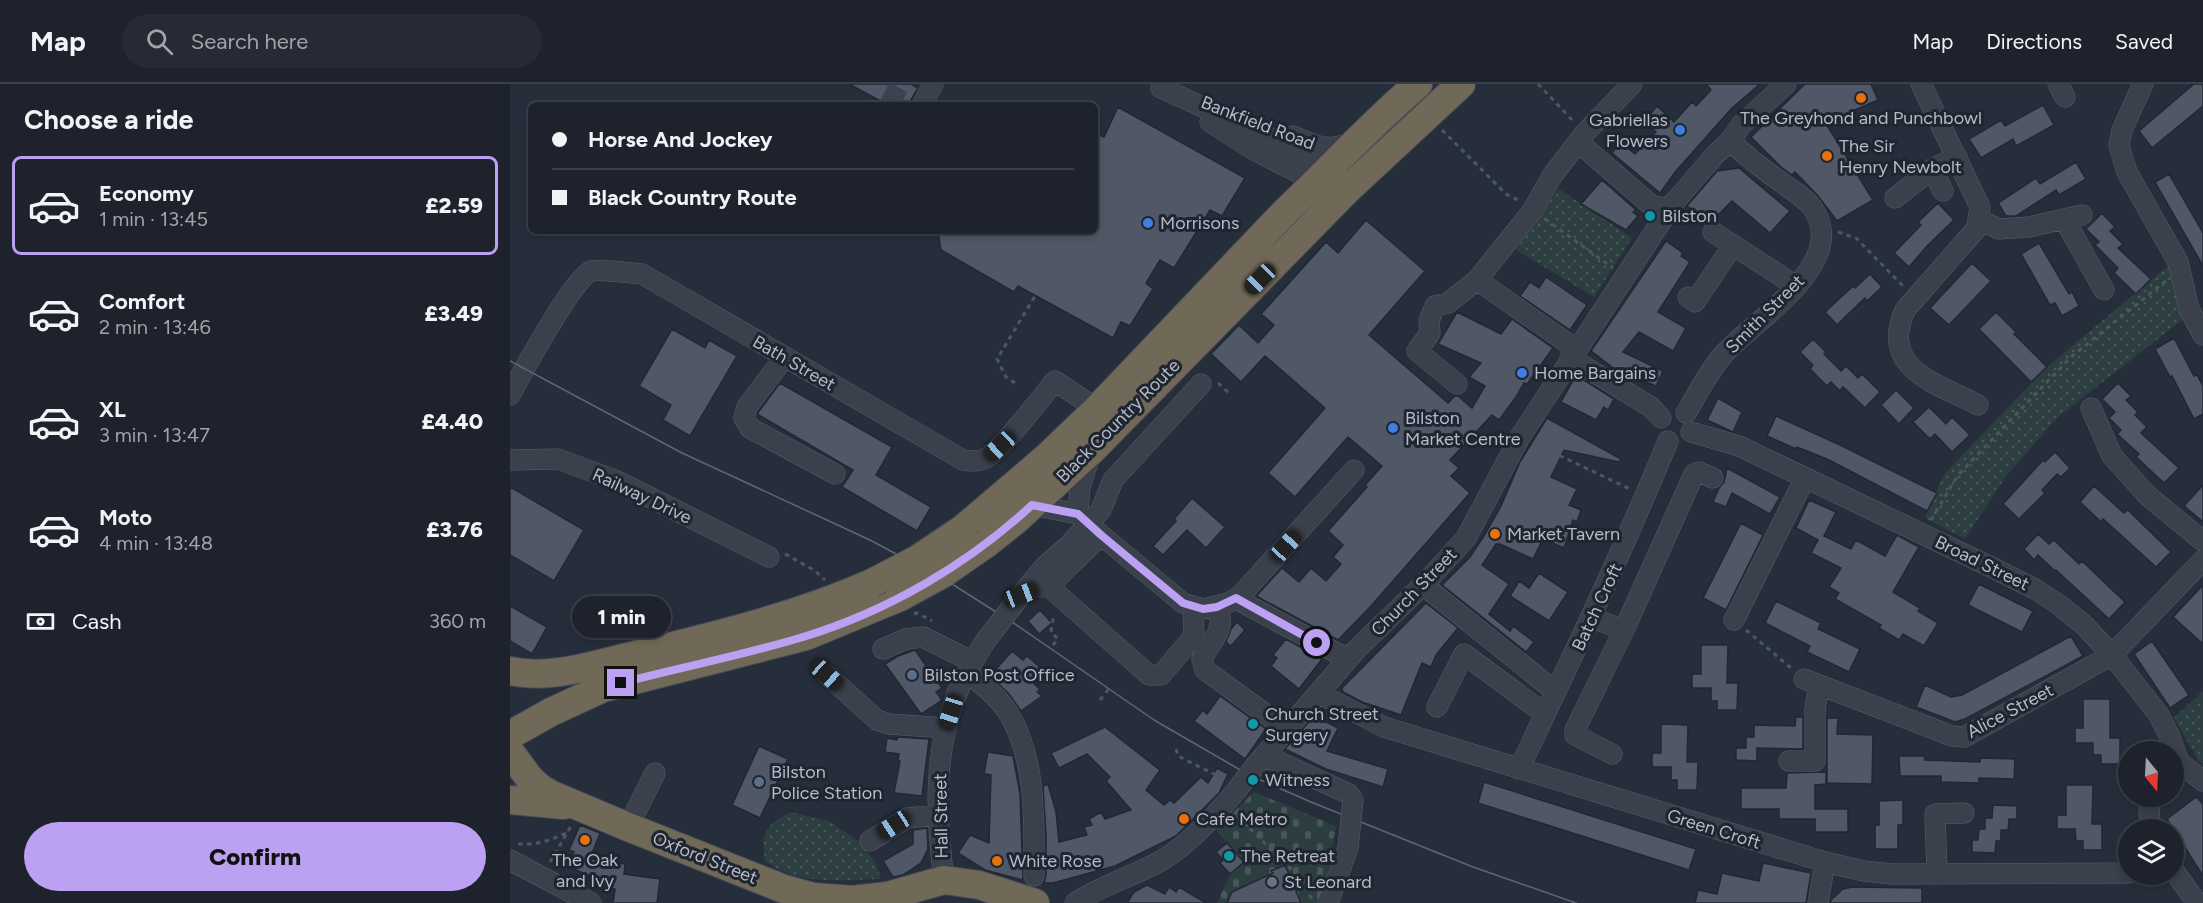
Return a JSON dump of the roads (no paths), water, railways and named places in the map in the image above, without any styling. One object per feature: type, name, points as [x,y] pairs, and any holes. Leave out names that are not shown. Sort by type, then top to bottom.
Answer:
[{"type":"highway","name":"Black Country Route","points":[[510,735],[551,712],[603,688],[806,636],[900,597],[944,573],[1046,458],[1097,409],[1355,141],[1418,84]]},
{"type":"highway","name":"Black Country Route","points":[[510,671],[522,674],[545,673],[654,651],[809,608],[872,583],[918,559],[976,535],[1032,505],[1092,450],[1323,216],[1433,120],[1461,84]]},
{"type":"highway","name":"Oxford Street","points":[[510,752],[515,761],[540,788],[577,806],[784,889],[813,897],[854,902],[888,896],[944,880]]},
{"type":"highway","name":"Oxford Street","points":[[510,800],[577,806]]},
{"type":"highway","points":[[944,880],[1034,890]]},
{"type":"street","points":[[924,102],[933,84]]},
{"type":"street","points":[[1457,384],[1417,351],[1430,333],[1429,321],[1435,306],[1448,303],[1477,280],[1533,210],[1552,176],[1581,137],[1632,84]]},
{"type":"street","name":"Church Street","points":[[1076,903],[1091,892],[1163,860],[1184,844],[1348,659],[1423,585],[1466,538],[1520,437],[1672,205],[1730,141],[1742,124],[1786,84]]},
{"type":"street","points":[[1921,84],[1980,207],[1977,228],[1905,310],[1898,325],[1897,338],[1908,366],[1978,405]]},
{"type":"street","points":[[2143,84],[2122,130],[2120,146],[2127,172],[2178,262],[2189,309],[2203,335]]},
{"type":"street","points":[[1157,86],[1306,154],[1316,170],[1317,182],[1324,197],[1323,216]]},
{"type":"street","name":"Bankfield Road","points":[[1157,86],[1262,123],[1323,148],[1335,149],[1355,141]]},
{"type":"street","points":[[1317,182],[1340,176],[1393,128],[1433,120]]},
{"type":"street","points":[[1581,137],[1651,205],[1662,208],[1672,205]]},
{"type":"street","name":"Smith Street","points":[[1686,413],[1709,373],[1723,355],[1796,286],[1817,258],[1822,236],[1821,226],[1810,204],[1746,156],[1730,141]]},
{"type":"street","points":[[1894,198],[1932,170],[1957,156]]},
{"type":"street","points":[[1932,170],[1943,191]]},
{"type":"street","points":[[1978,219],[1999,229],[2029,226],[2073,217],[2104,290]]},
{"type":"street","points":[[1713,232],[1796,286]]},
{"type":"street","points":[[1688,297],[1695,302],[1733,245]]},
{"type":"street","name":"Bath Street","points":[[510,395],[581,279],[592,271],[642,274],[963,460],[975,461],[987,458],[1000,446],[1055,381],[1097,409]]},
{"type":"street","points":[[1477,280],[1539,322],[1573,354],[1651,407],[1660,418],[1660,434],[1668,441],[1679,443],[1689,437],[1692,422],[1686,413],[1672,409],[1660,418]]},
{"type":"street","points":[[784,357],[747,407],[744,418],[750,428],[835,474]]},
{"type":"street","points":[[1021,595],[1053,583],[1089,524],[1101,510],[1113,480],[1201,384]]},
{"type":"street","points":[[2091,408],[2112,456],[2148,496],[2203,541]]},
{"type":"street","name":"Broad Street","points":[[1691,432],[1739,446],[2035,589],[2058,604],[2084,626],[2112,655],[2159,715],[2171,741]]},
{"type":"street","name":"Batch Croft","points":[[1519,769],[1592,618],[1631,532],[1668,441]]},
{"type":"street","points":[[1089,524],[1080,487],[1092,450]]},
{"type":"street","name":"Railway Drive","points":[[510,460],[558,459],[615,480],[769,557]]},
{"type":"street","points":[[1032,505],[1089,524],[1183,603],[1203,609],[1217,607],[1240,596],[1354,470]]},
{"type":"street","points":[[1612,754],[1575,735],[1575,730],[1694,474],[1699,472],[1713,478]]},
{"type":"street","points":[[1734,620],[1804,478]]},
{"type":"street","name":"Hall Street","points":[[944,880],[938,815],[938,773],[946,728],[956,696],[984,643],[1021,595],[1045,566],[1089,524]]},
{"type":"street","points":[[1631,532],[1662,545]]},
{"type":"street","name":"Alice Street","points":[[1789,761],[1815,761],[1815,709],[1812,682],[1958,738],[1969,735],[2112,655],[2203,560]]},
{"type":"street","points":[[1053,583],[1055,592],[1149,675],[1161,675],[1194,636],[1193,607]]},
{"type":"street","points":[[1423,585],[1556,692]]},
{"type":"street","points":[[1236,598],[1348,659]]},
{"type":"street","points":[[1217,607],[1222,618],[1221,627],[1202,659],[1205,670],[1286,729]]},
{"type":"street","points":[[1592,618],[1623,630]]},
{"type":"street","points":[[883,649],[906,639],[923,637],[970,667],[1009,713],[1022,746],[1029,779],[1034,823],[1034,890]]},
{"type":"street","points":[[1437,707],[1464,654],[1545,714]]},
{"type":"street","points":[[827,675],[877,720],[889,724],[946,728]]},
{"type":"street","name":"Green Croft","points":[[1318,693],[1384,727],[1825,862],[1864,871],[1892,874],[2118,873]]},
{"type":"street","points":[[1259,762],[1269,758],[1288,765],[1349,794],[1353,800],[1348,848],[1328,903]]},
{"type":"street","name":"Broad Street","points":[[2184,770],[2203,781]]},
{"type":"street","points":[[628,827],[655,773]]},
{"type":"street","points":[[1937,874],[1935,814],[1964,813]]},
{"type":"street","points":[[870,840],[907,818],[938,815]]},
{"type":"street","points":[[510,860],[591,903]]},
{"type":"street","points":[[1818,903],[1825,862]]},
{"type":"street","points":[[2184,885],[2197,903]]},
{"type":"tunnel","points":[[891,102],[900,84]]},
{"type":"tram line","points":[[510,361],[682,453],[870,540],[952,584],[1015,624],[1154,720],[1249,775],[1473,867],[1576,903]]},
{"type":"place","name":"The Greyhond and Punchbowl","points":[[1861,98]]},
{"type":"place","name":"Gabriellas Flowers","points":[[1680,130]]},
{"type":"place","name":"The Sir Henry Newbolt","points":[[1827,156]]},
{"type":"place","name":"Bilston","points":[[1650,216]]},
{"type":"place","name":"Morrisons","points":[[1148,223]]},
{"type":"place","name":"Home Bargains","points":[[1522,373]]},
{"type":"place","name":"Bilston Market Centre","points":[[1393,428]]},
{"type":"place","name":"Market Tavern","points":[[1495,534]]},
{"type":"place","name":"Bilston Post Office","points":[[912,675]]},
{"type":"place","name":"Church Street Surgery","points":[[1253,724]]},
{"type":"place","name":"Witness","points":[[1253,780]]},
{"type":"place","name":"Bilston Police Station","points":[[759,782]]},
{"type":"place","name":"Cafe Metro","points":[[1184,819]]},
{"type":"place","name":"The Oak and Ivy","points":[[585,840]]},
{"type":"place","name":"The Retreat","points":[[1229,856]]},
{"type":"place","name":"White Rose","points":[[997,861]]},
{"type":"place","name":"St Leonard","points":[[1272,882]]}]
